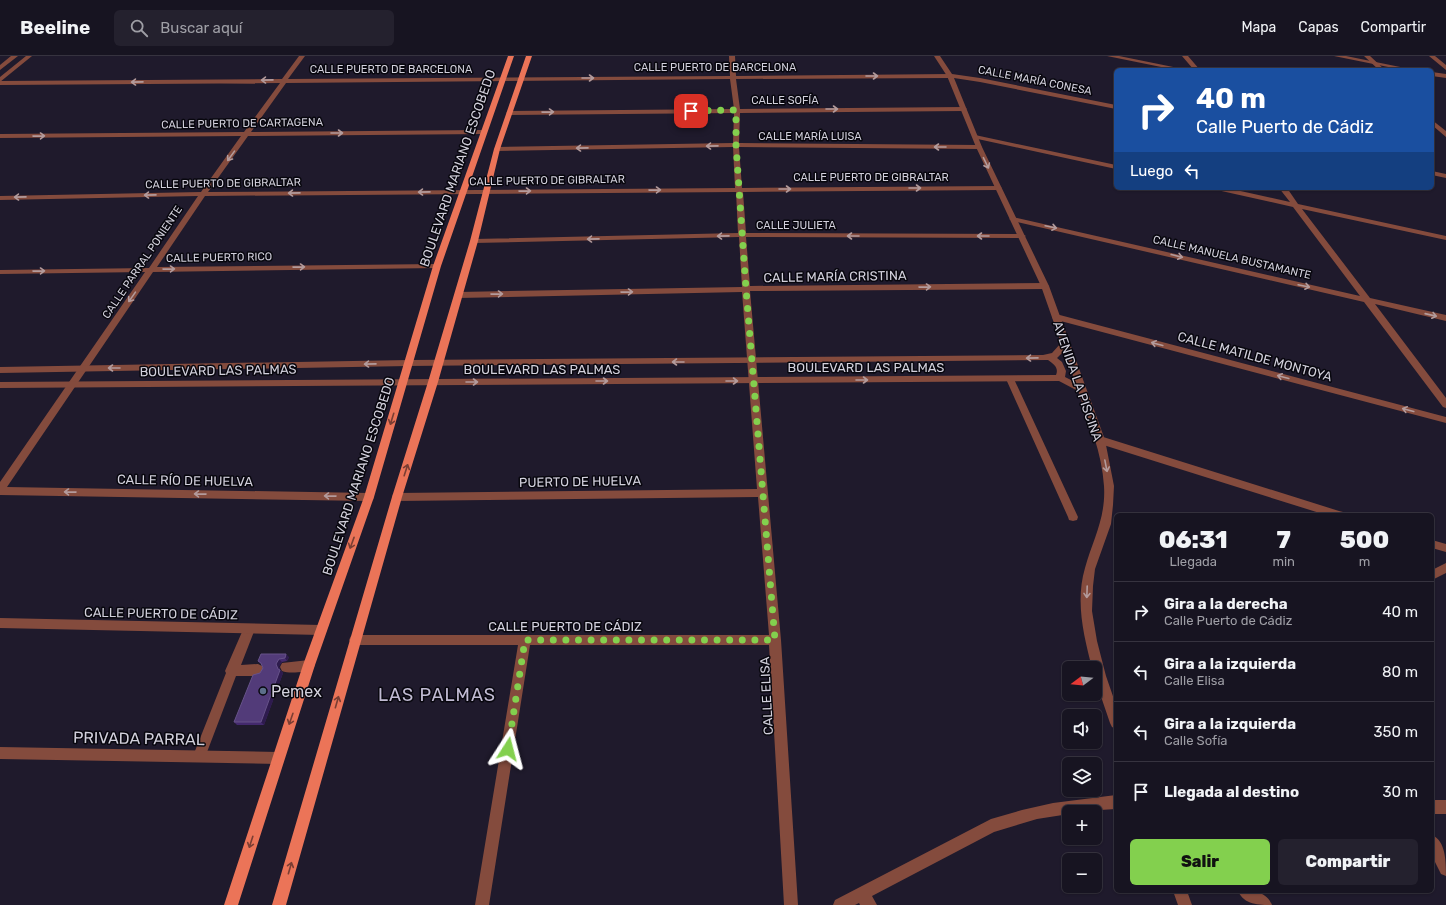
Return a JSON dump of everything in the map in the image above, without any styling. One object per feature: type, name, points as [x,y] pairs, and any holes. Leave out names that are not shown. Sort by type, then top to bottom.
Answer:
[{"type":"main road","name":"BOULEVARD MARIANO ESCOBEDO","points":[[231,905],[309,665],[369,497],[437,266],[511,56]]},
{"type":"main road","points":[[279,905],[355,640],[474,241],[498,149],[529,56]]},
{"type":"street","points":[[0,68],[15,56]]},
{"type":"street","points":[[0,80],[29,56]]},
{"type":"street","name":"CALLE PARRAL PONIENTE","points":[[0,490],[203,194],[302,56]]},
{"type":"street","name":"CALLE ELISA","points":[[732,56],[736,110],[736,145],[746,289],[755,381],[762,493],[775,640],[790,905]]},
{"type":"street","name":"AVENIDA LA PISCINA","points":[[937,56],[950,76],[979,147],[1045,286],[1100,440],[1109,486],[1106,524],[1090,569],[1087,586],[1086,611],[1091,641],[1100,676],[1114,717]]},
{"type":"street","points":[[1110,56],[1174,68]]},
{"type":"street","points":[[1185,56],[1195,68]]},
{"type":"street","points":[[1337,56],[1401,68]]},
{"type":"street","points":[[1367,56],[1380,68]]},
{"type":"street","points":[[1432,56],[1446,68]]},
{"type":"street","points":[[1434,74],[1446,76]]},
{"type":"street","name":"CALLE PUERTO DE BARCELONA","points":[[0,83],[950,76]]},
{"type":"street","name":"CALLE MARÍA CONESA","points":[[950,76],[980,80],[1114,108]]},
{"type":"street","name":"CALLE SOFÍA","points":[[509,113],[964,109]]},
{"type":"street","points":[[1434,122],[1446,124]]},
{"type":"street","points":[[1434,124],[1446,135]]},
{"type":"street","name":"CALLE PUERTO DE CARTAGENA","points":[[0,136],[484,132]]},
{"type":"street","points":[[975,137],[1114,167]]},
{"type":"street","name":"CALLE MARÍA LUISA","points":[[498,149],[736,145],[979,147]]},
{"type":"street","points":[[1434,173],[1446,176]]},
{"type":"street","name":"CALLE PUERTO DE GIBRALTAR","points":[[0,198],[486,191],[998,188]]},
{"type":"street","points":[[1226,190],[1446,238]]},
{"type":"street","points":[[1284,190],[1294,205],[1446,405]]},
{"type":"street","name":"CALLE MANUELA BUSTAMANTE","points":[[1013,219],[1446,318]]},
{"type":"street","name":"CALLE JULIETA","points":[[474,241],[743,235],[1022,236]]},
{"type":"street","name":"CALLE PUERTO RICO","points":[[0,272],[437,266]]},
{"type":"street","name":"CALLE MARÍA CRISTINA","points":[[458,295],[746,289],[1045,286]]},
{"type":"street","name":"CALLE MATILDE MONTOYA","points":[[1056,317],[1446,420]]},
{"type":"street","points":[[1060,378],[1062,371],[1061,367],[1050,357],[1058,353],[1065,344]]},
{"type":"street","name":"BOULEVARD LAS PALMAS","points":[[0,370],[409,363],[753,361],[1050,357]]},
{"type":"street","name":"BOULEVARD LAS PALMAS","points":[[0,385],[1060,378],[1081,389]]},
{"type":"street","points":[[1010,379],[1073,517]]},
{"type":"street","points":[[1100,440],[1333,513]]},
{"type":"street","name":"CALLE RÍO DE HUELVA","points":[[0,490],[369,497]]},
{"type":"street","name":"PUERTO DE HUELVA","points":[[397,497],[762,493]]},
{"type":"street","points":[[1434,545],[1446,548]]},
{"type":"street","points":[[1434,574],[1446,568]]},
{"type":"street","name":"CALLE PUERTO DE CÁDIZ","points":[[0,623],[321,630]]},
{"type":"street","points":[[199,756],[231,671],[249,629]]},
{"type":"street","name":"CALLE PUERTO DE CÁDIZ","points":[[355,640],[775,640]]},
{"type":"street","points":[[482,905],[525,640]]},
{"type":"street","points":[[286,667],[309,665]]},
{"type":"street","points":[[231,671],[258,670]]},
{"type":"street","name":"PRIVADA PARRAL","points":[[0,753],[278,758]]},
{"type":"street","points":[[840,905],[865,900],[991,826],[1010,819],[1042,811],[1081,805],[1114,802]]},
{"type":"street","points":[[1434,807],[1446,807]]},
{"type":"street","points":[[1434,846],[1446,869]]},
{"type":"street","points":[[1181,893],[1186,905]]},
{"type":"street","points":[[1248,893],[1265,905]]},
{"type":"building","name":"Pemex","points":[[261,654],[286,654],[285,658],[279,659],[276,664],[280,670],[261,722],[234,722],[253,675],[260,673],[263,668],[261,663],[258,661]]},
{"type":"place","name":"Pemex","points":[[263,691]]},
{"type":"district","name":"LAS PALMAS","points":[[437,695]]},
{"type":"route","points":[[508,749],[525,640],[775,640],[762,493],[755,381],[746,289],[736,145],[736,110],[691,111]]}]
